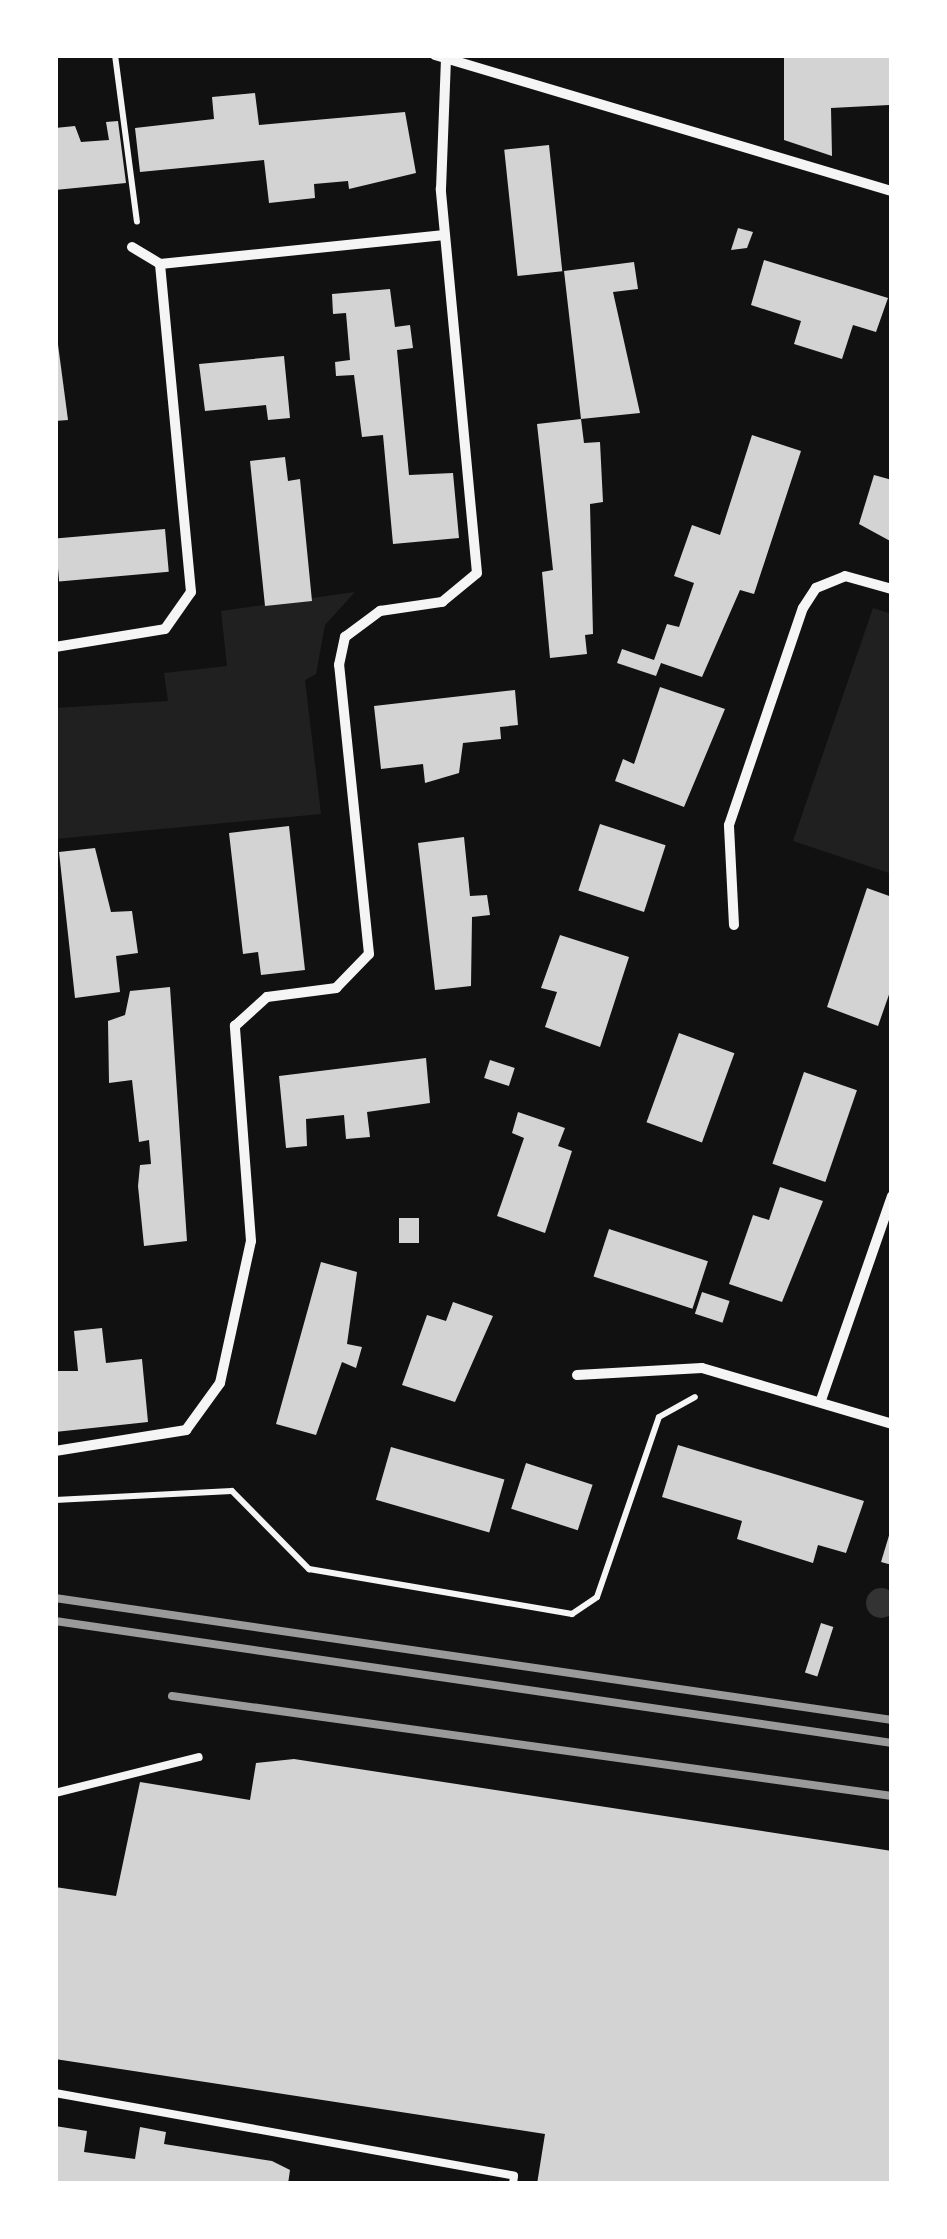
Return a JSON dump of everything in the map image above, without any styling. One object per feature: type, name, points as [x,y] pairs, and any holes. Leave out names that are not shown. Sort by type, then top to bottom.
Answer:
[{"type":"street","points":[[55,1451],[160,1440],[207,1409],[250,1241],[235,1026],[268,996],[336,988],[369,954],[339,665],[345,638],[380,611],[442,602],[477,573],[445,235],[438,102],[440,57],[892,191]]},
{"type":"street","points":[[136,250],[160,264],[445,235]]},
{"type":"street","points":[[55,647],[165,629],[191,592],[160,264]]},
{"type":"street","points":[[734,925],[729,825],[804,608],[816,588],[845,576],[892,590]]},
{"type":"street","points":[[821,1400],[892,1196]]},
{"type":"street","points":[[577,1375],[702,1368],[892,1424]]},
{"type":"lane","points":[[55,1793],[199,1757]]},
{"type":"lane","points":[[55,2093],[514,2176],[513,2184]]},
{"type":"path","points":[[116,55],[136,250]]},
{"type":"path","points":[[55,1500],[232,1491],[309,1568],[572,1614],[597,1597],[659,1417],[712,1394]]},
{"type":"shaded area","points":[[355,592],[325,625],[316,674],[305,680],[321,814],[55,839],[55,708],[168,701],[164,673],[227,666],[221,611]]},
{"type":"shaded area","points":[[873,608],[892,614],[892,874],[793,841]]},
{"type":"shaded area","points":[[881,1588],[892,1592],[896,1603],[892,1614],[881,1618],[870,1614],[866,1603],[870,1592]]},
{"type":"building","points":[[784,55],[892,55],[889,105],[831,108],[832,156],[784,140]]},
{"type":"building","points":[[255,93],[259,125],[405,112],[416,173],[349,189],[348,181],[314,184],[315,198],[269,203],[264,160],[140,172],[135,128],[214,119],[212,97]]},
{"type":"building","points":[[118,121],[126,183],[55,190],[55,128],[75,126],[81,142],[109,140],[106,122]]},
{"type":"building","points":[[549,145],[562,271],[518,276],[504,150]]},
{"type":"building","points":[[738,228],[753,232],[747,248],[731,250]]},
{"type":"building","points":[[764,260],[888,298],[876,332],[853,325],[842,359],[794,344],[801,321],[751,305]]},
{"type":"building","points":[[634,262],[638,289],[613,292],[640,413],[581,419],[564,271]]},
{"type":"building","points":[[390,289],[395,327],[410,325],[413,348],[397,350],[409,475],[453,473],[459,538],[393,544],[383,435],[362,437],[354,375],[336,376],[335,362],[350,360],[346,313],[333,314],[332,294]]},
{"type":"building","points":[[55,322],[68,420],[55,421]]},
{"type":"building","points":[[284,356],[290,418],[268,420],[266,405],[205,411],[199,364]]},
{"type":"building","points":[[581,419],[584,443],[600,442],[603,502],[590,504],[593,634],[585,635],[587,654],[550,658],[542,572],[553,570],[537,424]]},
{"type":"building","points":[[752,435],[801,451],[754,594],[740,590],[702,677],[661,663],[656,676],[617,663],[622,649],[654,660],[667,624],[679,627],[694,583],[674,576],[692,525],[720,535]]},
{"type":"building","points":[[285,457],[288,481],[300,479],[312,601],[265,606],[250,461]]},
{"type":"building","points":[[874,475],[892,480],[892,542],[859,524]]},
{"type":"building","points":[[165,529],[169,572],[59,581],[55,539]]},
{"type":"building","points":[[660,687],[725,709],[684,807],[615,781],[623,759],[634,764]]},
{"type":"building","points":[[515,690],[518,725],[500,727],[501,739],[463,743],[459,773],[425,783],[423,764],[381,769],[374,706]]},
{"type":"building","points":[[600,824],[666,845],[644,912],[578,891]]},
{"type":"building","points":[[289,826],[305,970],[261,975],[258,952],[243,954],[229,833]]},
{"type":"building","points":[[464,837],[470,896],[487,895],[490,915],[472,917],[471,986],[435,990],[418,843]]},
{"type":"building","points":[[95,848],[111,912],[132,911],[138,953],[116,956],[120,992],[75,998],[59,852]]},
{"type":"building","points":[[867,888],[892,897],[892,986],[878,1026],[827,1007]]},
{"type":"building","points":[[560,935],[629,957],[600,1047],[545,1027],[557,992],[541,988]]},
{"type":"building","points":[[170,987],[187,1241],[144,1246],[138,1186],[140,1165],[151,1164],[149,1140],[139,1142],[132,1080],[109,1083],[108,1021],[125,1015],[130,991]]},
{"type":"building","points":[[679,1033],[734,1053],[702,1142],[647,1122]]},
{"type":"building","points":[[426,1058],[430,1103],[367,1112],[370,1137],[346,1139],[344,1115],[306,1119],[307,1146],[286,1148],[279,1076]]},
{"type":"building","points":[[490,1060],[515,1068],[509,1086],[484,1078]]},
{"type":"building","points":[[804,1072],[857,1090],[825,1182],[772,1164]]},
{"type":"building","points":[[518,1112],[565,1128],[558,1146],[572,1151],[545,1233],[497,1216],[524,1138],[512,1133]]},
{"type":"building","points":[[780,1187],[823,1201],[782,1302],[729,1284],[753,1215],[769,1220]]},
{"type":"building","points":[[399,1218],[419,1218],[419,1243],[399,1243]]},
{"type":"building","points":[[609,1229],[708,1261],[692,1309],[594,1277]]},
{"type":"building","points":[[321,1262],[357,1272],[347,1344],[362,1347],[356,1368],[342,1362],[316,1435],[276,1424]]},
{"type":"building","points":[[702,1292],[730,1301],[722,1323],[695,1314]]},
{"type":"building","points":[[453,1302],[493,1316],[455,1402],[402,1385],[427,1315],[446,1321]]},
{"type":"building","points":[[102,1328],[106,1363],[142,1359],[148,1422],[55,1432],[55,1371],[78,1371],[74,1331]]},
{"type":"building","points":[[678,1445],[864,1501],[846,1553],[818,1545],[813,1563],[737,1539],[742,1521],[662,1497]]},
{"type":"building","points":[[391,1447],[504,1480],[489,1532],[376,1500]]},
{"type":"building","points":[[526,1463],[593,1485],[578,1530],[511,1509]]},
{"type":"building","points":[[892,1529],[892,1565],[881,1562]]},
{"type":"building","points":[[821,1623],[833,1627],[817,1676],[805,1672]]},
{"type":"building","points":[[294,1759],[892,1851],[892,2184],[537,2184],[545,2134],[55,2059],[55,1887],[116,1896],[140,1782],[250,1800],[256,1763]]},
{"type":"building","points":[[55,2126],[87,2131],[84,2152],[135,2159],[140,2127],[166,2132],[164,2144],[272,2161],[290,2170],[288,2184],[55,2184]]},
{"type":"railway","points":[[55,1598],[892,1720]]},
{"type":"railway","points":[[55,1621],[892,1743]]},
{"type":"railway","points":[[172,1696],[892,1796]]}]
